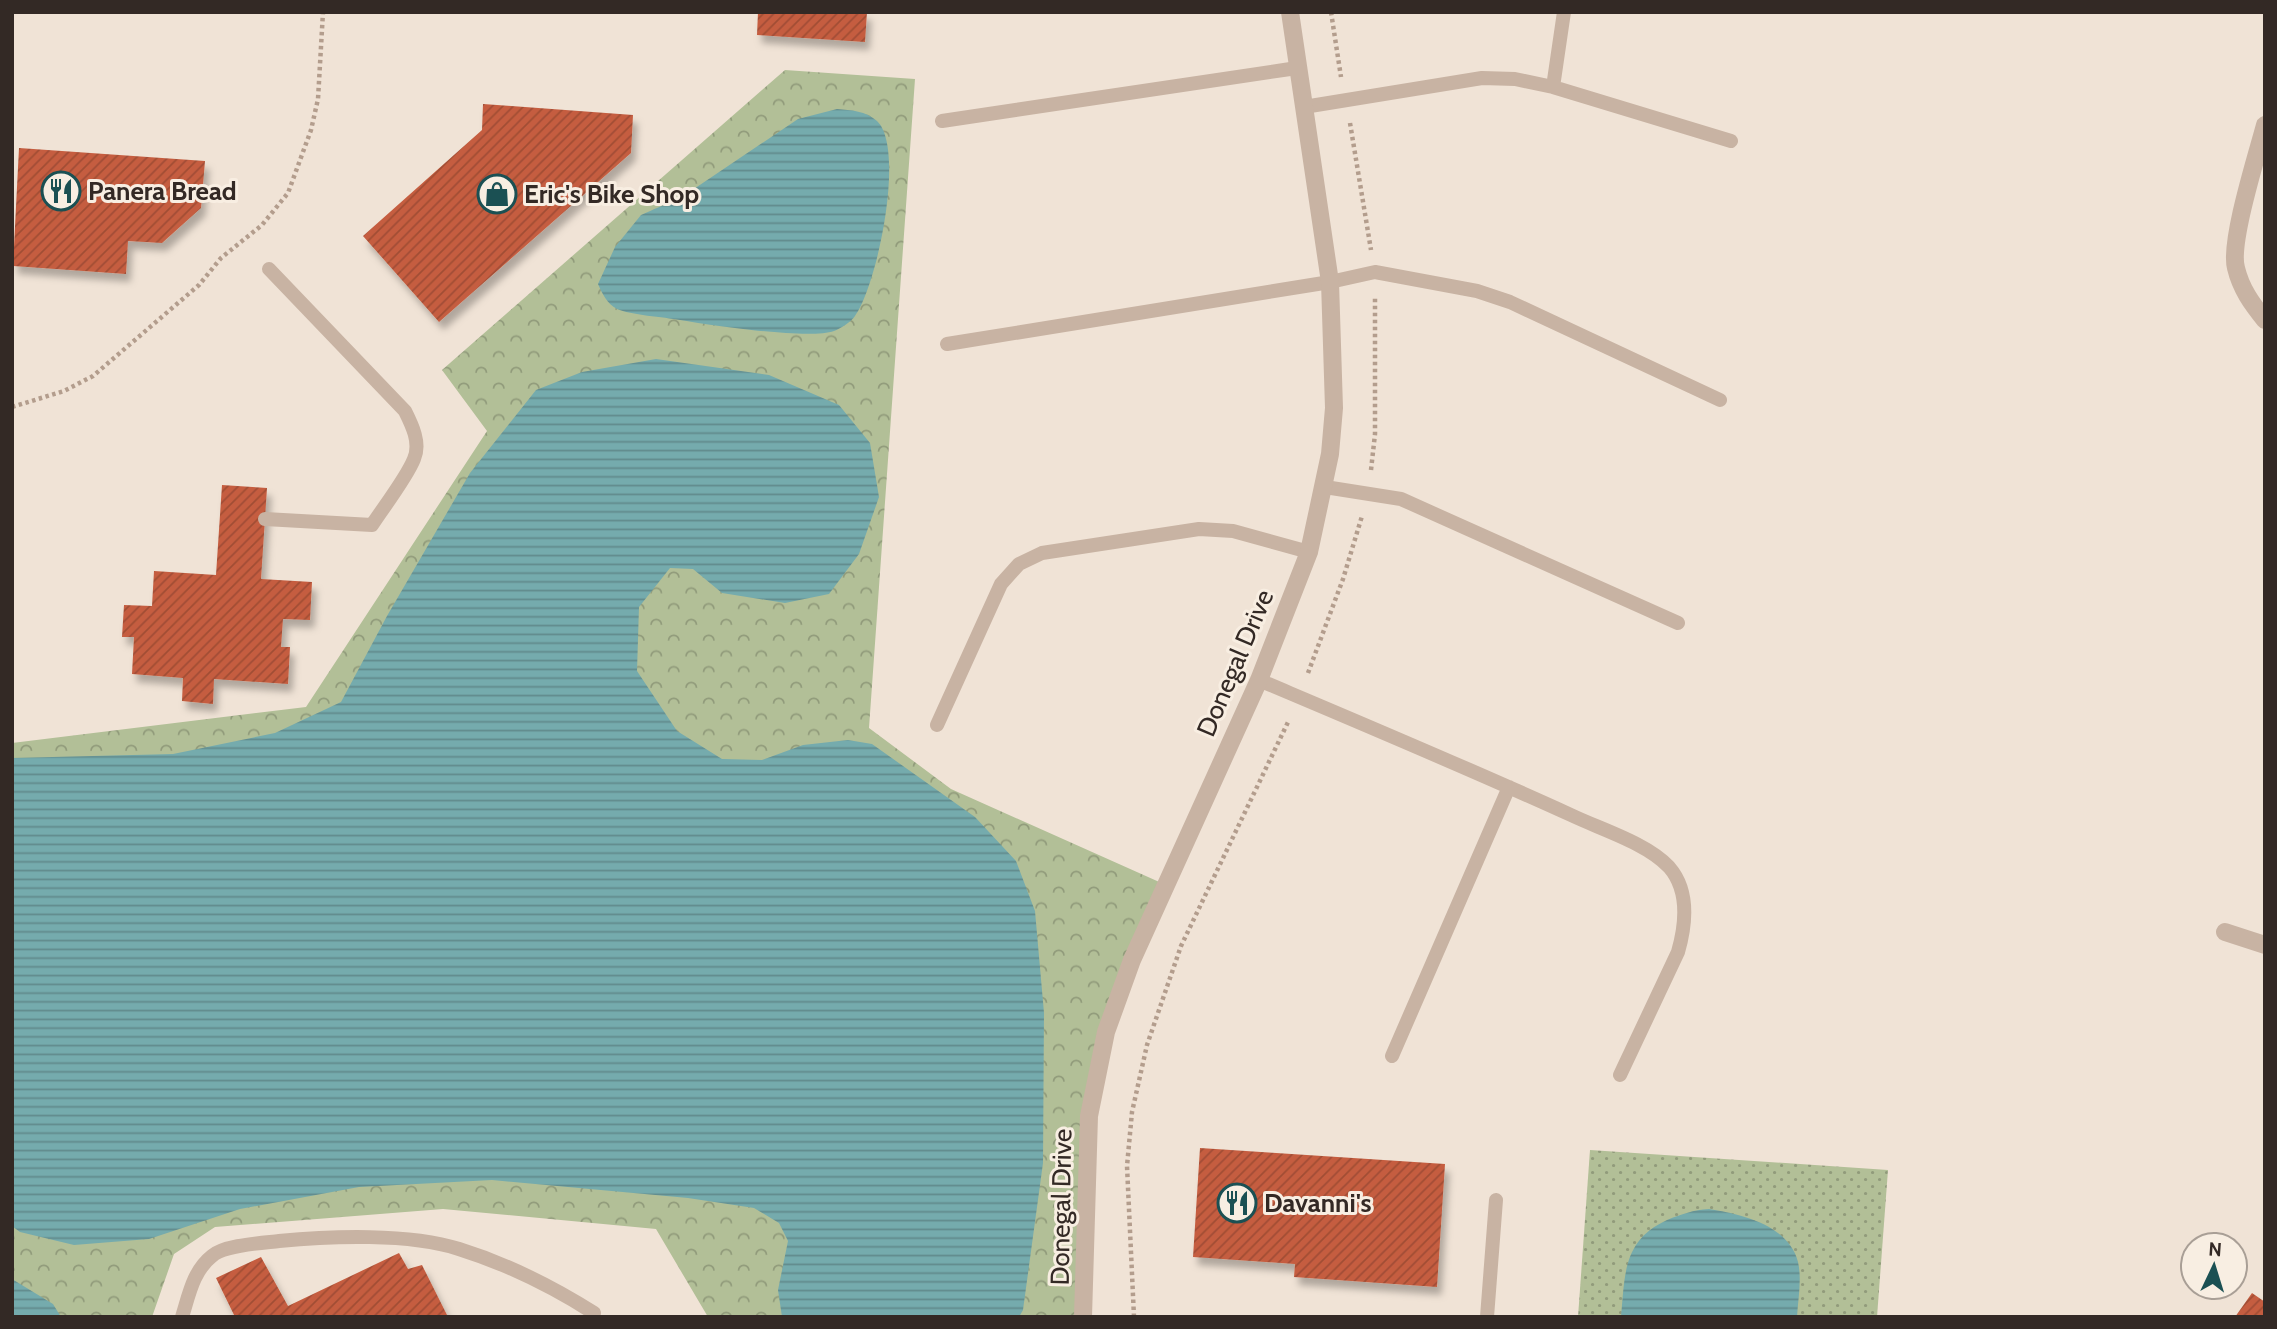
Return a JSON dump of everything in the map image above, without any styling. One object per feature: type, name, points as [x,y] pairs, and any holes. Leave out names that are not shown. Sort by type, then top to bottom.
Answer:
[{"type":"street","name":"Donegal Drive","points":[[1083,1317],[1089,1116],[1106,1032],[1132,960],[1259,680],[1309,552],[1331,454],[1334,408],[1330,282],[1290,12]]},
{"type":"street","points":[[2265,125],[2239,228],[2235,266],[2246,297],[2265,320]]},
{"type":"street","points":[[2224,932],[2265,945]]},
{"type":"lane","points":[[1553,87],[1564,12]]},
{"type":"lane","points":[[942,121],[1297,68]]},
{"type":"lane","points":[[1304,107],[1482,78],[1515,79],[1553,87],[1731,141]]},
{"type":"lane","points":[[265,519],[372,525],[415,458],[416,444],[413,427],[405,411],[268,269]]},
{"type":"lane","points":[[947,344],[1330,282],[1375,272],[1477,291],[1510,302],[1720,400]]},
{"type":"lane","points":[[1325,487],[1401,499],[1678,623]]},
{"type":"lane","points":[[937,725],[1001,584],[1019,565],[1042,554],[1199,529],[1233,531],[1309,552]]},
{"type":"lane","points":[[1259,680],[1509,787],[1648,851],[1669,867],[1682,888],[1684,933],[1678,952],[1620,1075]]},
{"type":"lane","points":[[1392,1056],[1509,787]]},
{"type":"lane","points":[[1487,1317],[1496,1200]]},
{"type":"lane","points":[[182,1317],[197,1270],[214,1253],[253,1243],[322,1237],[402,1239],[458,1249],[555,1289],[593,1316]]},
{"type":"path","points":[[12,407],[64,391],[93,376],[199,285],[221,258],[262,225],[288,193],[312,130],[318,99],[323,12]]},
{"type":"green space","points":[[785,70],[915,79],[869,728],[951,789],[1166,885],[1132,960],[1089,1116],[1083,1317],[708,1317],[656,1229],[443,1209],[215,1227],[174,1254],[152,1317],[12,1317],[12,743],[306,707],[487,431],[442,370]]},
{"type":"green space","points":[[1590,1150],[1888,1170],[1877,1317],[1578,1317]]},
{"type":"water","points":[[837,109],[863,113],[877,121],[885,136],[889,159],[889,187],[879,248],[872,277],[851,320],[834,331],[782,333],[630,313],[613,307],[598,284],[615,247],[641,215],[682,197],[798,119]]},
{"type":"water","points":[[656,359],[769,375],[839,405],[870,443],[879,497],[859,554],[829,594],[785,603],[722,593],[693,569],[670,568],[639,607],[637,671],[677,731],[722,759],[762,760],[803,745],[848,740],[872,744],[975,817],[1016,861],[1035,911],[1044,1013],[1043,1163],[1023,1310],[1019,1317],[782,1317],[778,1290],[788,1241],[779,1223],[754,1208],[688,1198],[492,1180],[359,1187],[240,1209],[149,1239],[74,1245],[20,1232],[12,1226],[12,758],[173,754],[275,733],[341,702],[387,616],[470,473],[536,390],[582,372]]},
{"type":"water","points":[[1709,1209],[1749,1218],[1774,1230],[1785,1239],[1798,1262],[1800,1282],[1797,1317],[1621,1317],[1629,1260],[1642,1238],[1667,1220]]},
{"type":"water","points":[[12,1279],[53,1304],[61,1317],[12,1317]]},
{"type":"building","points":[[758,12],[867,12],[865,42],[757,35]]},
{"type":"building","name":"Eric's Bike Shop","points":[[483,104],[633,115],[631,153],[439,322],[363,236],[482,130]]},
{"type":"building","points":[[19,148],[205,161],[201,208],[162,243],[128,241],[126,274],[13,266]]},
{"type":"building","points":[[222,485],[267,488],[261,579],[312,582],[310,620],[283,619],[281,647],[290,647],[288,684],[214,679],[213,704],[182,701],[183,678],[132,674],[134,637],[122,637],[124,605],[152,606],[154,571],[216,575]]},
{"type":"building","points":[[1200,1148],[1445,1164],[1437,1287],[1294,1277],[1295,1264],[1193,1257]]},
{"type":"building","points":[[399,1253],[408,1269],[422,1265],[448,1317],[235,1317],[216,1278],[261,1257],[288,1306]]},
{"type":"building","points":[[2252,1293],[2265,1302],[2265,1317],[2235,1317],[2249,1301]]},
{"type":"place","name":"Panera Bread","points":[[61,191]]},
{"type":"place","name":"Eric's Bike Shop","points":[[497,194]]},
{"type":"place","name":"Davanni's","points":[[1237,1203]]}]
